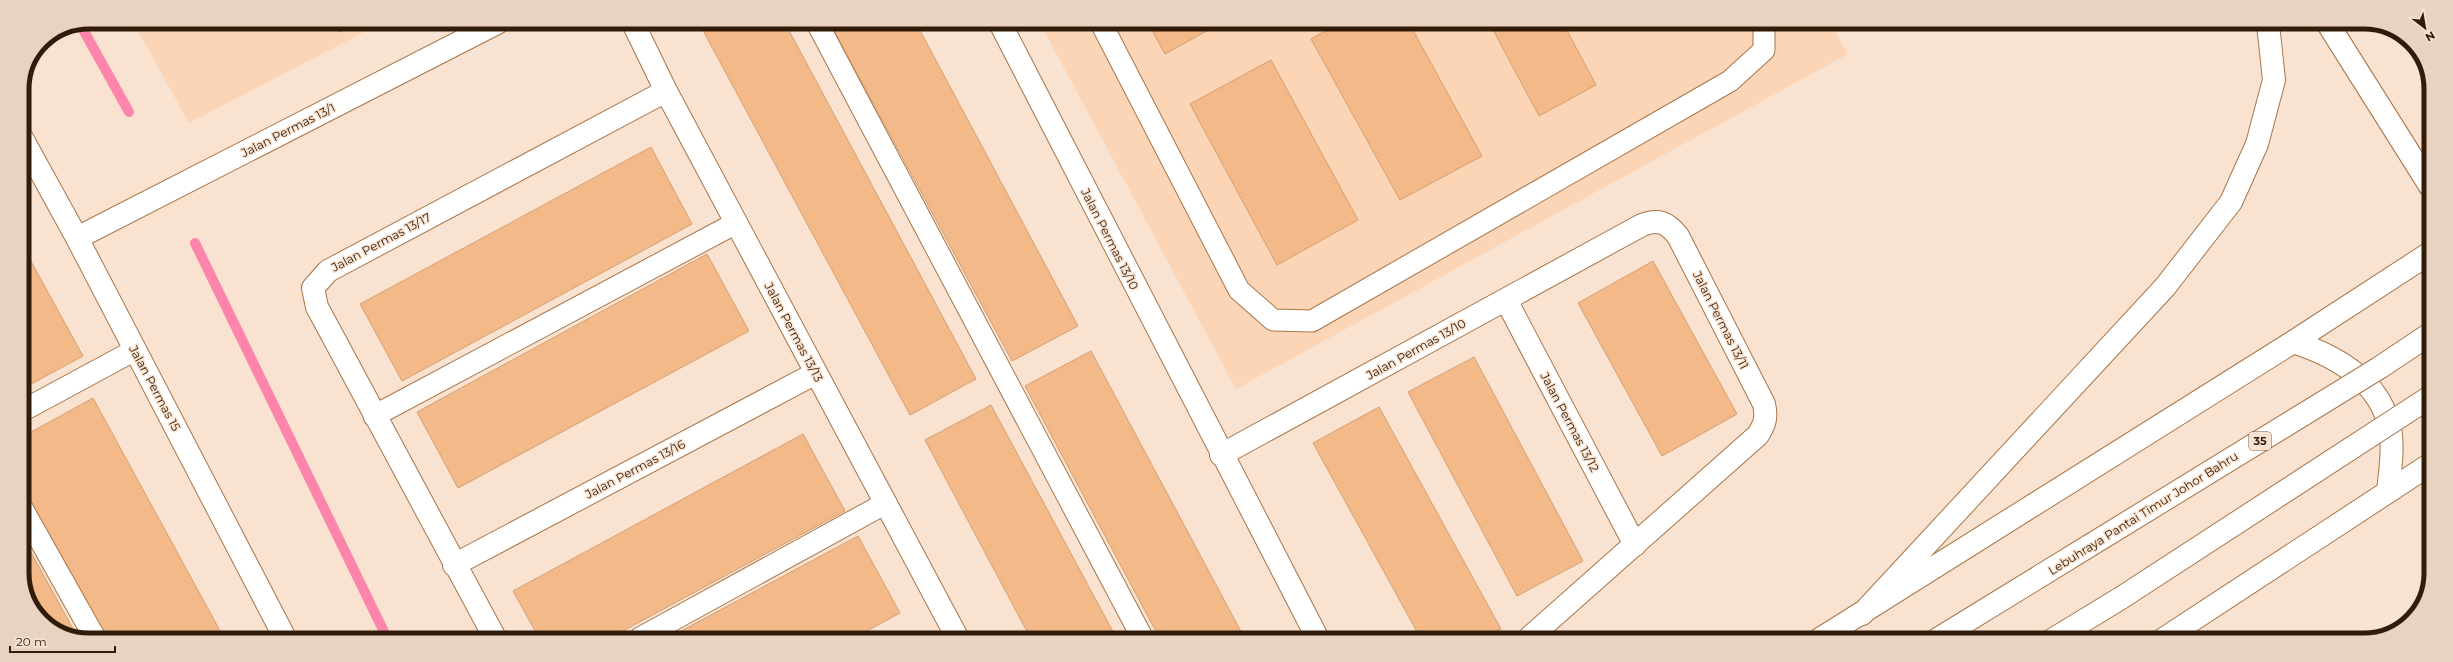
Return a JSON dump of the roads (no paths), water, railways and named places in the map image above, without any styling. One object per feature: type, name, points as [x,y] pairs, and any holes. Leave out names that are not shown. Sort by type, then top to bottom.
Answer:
[{"type":"main road","name":"Jalan Permas 13/1","points":[[77,238],[485,29]]},
{"type":"main road","name":"Jalan Permas 13/13","points":[[636,29],[666,91],[955,633]]},
{"type":"main road","name":"Jalan Permas 13/10","points":[[1003,29],[1221,455],[1315,633]]},
{"type":"main road","points":[[1862,614],[2165,287],[2231,202],[2257,144],[2274,80],[2269,29]]},
{"type":"main road","points":[[2331,29],[2424,176]]},
{"type":"main road","name":"Jalan Permas 13/17","points":[[492,633],[454,565],[317,307],[314,288],[328,271],[666,91]]},
{"type":"main road","name":"Jalan Permas 15","points":[[29,151],[77,238],[282,633]]},
{"type":"main road","name":"Jalan Permas 13/11","points":[[1506,300],[1642,225],[1652,222],[1662,222],[1671,227],[1678,236],[1764,404],[1766,415],[1764,426],[1758,435],[1635,545]]},
{"type":"main road","points":[[1831,633],[2293,342],[2424,257]]},
{"type":"main road","name":"Jalan Permas 13/10","points":[[1221,455],[1506,300]]},
{"type":"main road","name":"Jalan Permas 13/12","points":[[1506,300],[1635,545]]},
{"type":"main road","name":"Lebuhraya Pantai Timur Johor Bahru","points":[[1947,633],[2372,372],[2424,338]]},
{"type":"main road","points":[[2293,342],[2319,350],[2340,363],[2363,379],[2379,399],[2389,422],[2391,449],[2388,492]]},
{"type":"main road","name":"Jalan Permas 13/16","points":[[454,565],[816,373]]},
{"type":"main road","points":[[2064,633],[2121,598],[2424,400]]},
{"type":"main road","points":[[2173,633],[2424,468]]},
{"type":"main road","points":[[1535,633],[1635,545]]},
{"type":"lane","points":[[820,29],[1140,633]]},
{"type":"lane","points":[[1104,29],[1239,290],[1272,320],[1312,321],[1730,81],[1764,50],[1764,29]]},
{"type":"lane","points":[[374,416],[736,223]]},
{"type":"lane","points":[[29,408],[135,350]]},
{"type":"lane","points":[[649,633],[886,503]]},
{"type":"lane","points":[[29,520],[92,633]]},
{"type":"waterway","points":[[83,30],[129,112]]},
{"type":"waterway","points":[[195,243],[385,633]]}]
